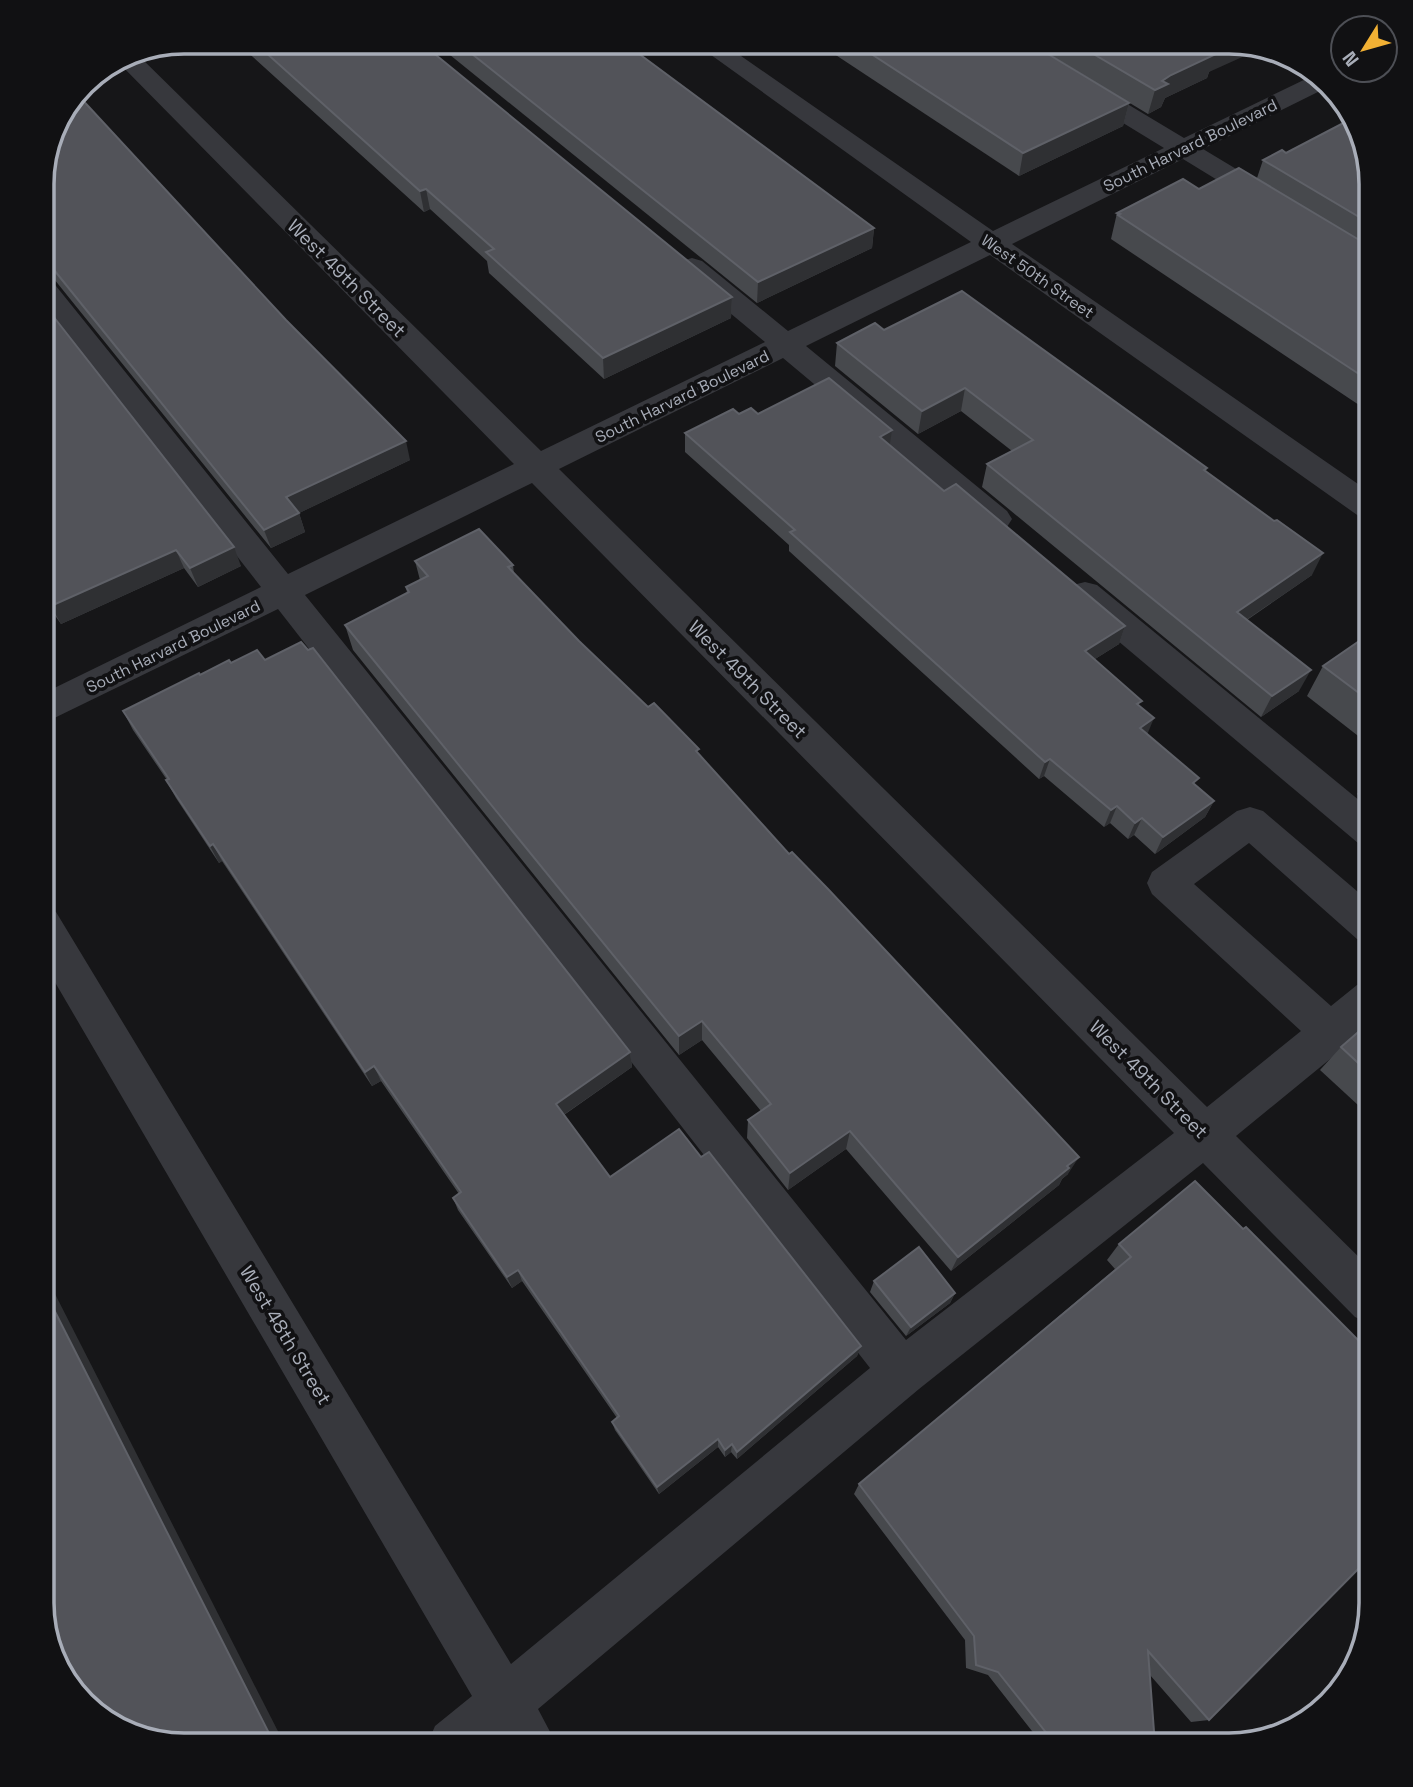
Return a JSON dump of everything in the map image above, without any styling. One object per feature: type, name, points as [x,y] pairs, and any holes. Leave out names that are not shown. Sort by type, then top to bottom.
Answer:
[{"type":"street","name":"West 50th Street","points":[[724,55],[1359,501]]},
{"type":"street","points":[[1029,55],[1289,212]]},
{"type":"street","name":"West 49th Street","points":[[134,65],[1359,1289]]},
{"type":"street","name":"South Harvard Boulevard","points":[[55,704],[1312,85]]},
{"type":"street","points":[[669,249],[1020,539]]},
{"type":"street","points":[[55,303],[285,590],[902,1372]]},
{"type":"street","points":[[1063,575],[1359,822]]},
{"type":"street","points":[[1332,1033],[1166,883],[1250,822],[1359,917]]},
{"type":"street","name":"West 48th Street","points":[[54,945],[517,1724]]},
{"type":"street","points":[[490,1733],[517,1724],[902,1372],[1205,1135],[1359,1009]]},
{"type":"building","points":[[268,55],[436,55],[732,297],[603,358],[486,252],[494,249],[426,189],[420,191]]},
{"type":"building","points":[[473,55],[641,55],[874,228],[758,282]]},
{"type":"building","points":[[873,55],[1050,55],[1129,103],[1023,153]]},
{"type":"building","points":[[1095,55],[1214,55],[1171,75],[1162,81],[1168,84],[1155,90]]},
{"type":"building","points":[[84,102],[286,320],[406,441],[286,497],[299,513],[264,530],[55,271],[55,168],[64,135]]},
{"type":"building","points":[[1343,123],[1358,168],[1359,217],[1263,160],[1282,150],[1286,153]]},
{"type":"building","points":[[1239,168],[1359,240],[1359,374],[1117,213],[1183,179],[1199,189]]},
{"type":"building","points":[[962,291],[1207,468],[1204,470],[1274,521],[1277,520],[1323,553],[1237,612],[1311,670],[1272,696],[987,464],[1033,440],[965,388],[922,411],[837,343],[875,323],[884,330]]},
{"type":"building","points":[[55,318],[234,547],[190,568],[176,550],[55,604]]},
{"type":"building","points":[[829,378],[892,430],[880,437],[944,491],[956,484],[1125,626],[1085,651],[1142,701],[1137,704],[1154,718],[1140,728],[1199,778],[1193,783],[1214,801],[1163,837],[1142,818],[1135,823],[1117,806],[1111,810],[1050,759],[1045,762],[790,532],[795,530],[685,433],[733,409],[739,414],[751,408],[758,414]]},
{"type":"building","points":[[479,529],[513,565],[508,567],[579,641],[648,707],[654,703],[699,749],[696,751],[789,854],[792,852],[828,889],[1079,1157],[1067,1166],[1069,1168],[958,1257],[850,1131],[790,1173],[748,1120],[771,1104],[702,1021],[679,1036],[345,625],[409,592],[406,587],[428,576],[415,561]]},
{"type":"building","points":[[1359,641],[1359,693],[1323,666]]},
{"type":"building","points":[[301,642],[308,650],[313,648],[630,1052],[556,1104],[610,1177],[679,1129],[701,1157],[709,1152],[861,1346],[737,1452],[732,1444],[725,1450],[718,1439],[657,1487],[612,1422],[619,1416],[518,1270],[507,1277],[453,1198],[461,1192],[374,1066],[365,1072],[213,844],[210,846],[123,711],[229,660],[231,663],[257,650],[265,660]]},
{"type":"building","points":[[1359,1031],[1359,1064],[1341,1047]]},
{"type":"building","points":[[1195,1181],[1243,1229],[1246,1227],[1359,1339],[1359,1568],[1209,1720],[1148,1651],[1154,1733],[1046,1733],[998,1672],[976,1665],[974,1636],[859,1484],[1131,1257],[1119,1244]]},
{"type":"building","points":[[919,1247],[955,1293],[911,1327],[874,1281]]},
{"type":"building","points":[[54,1310],[269,1733],[168,1732],[135,1723],[105,1706],[92,1695],[68,1660],[57,1628],[54,1602]]}]
